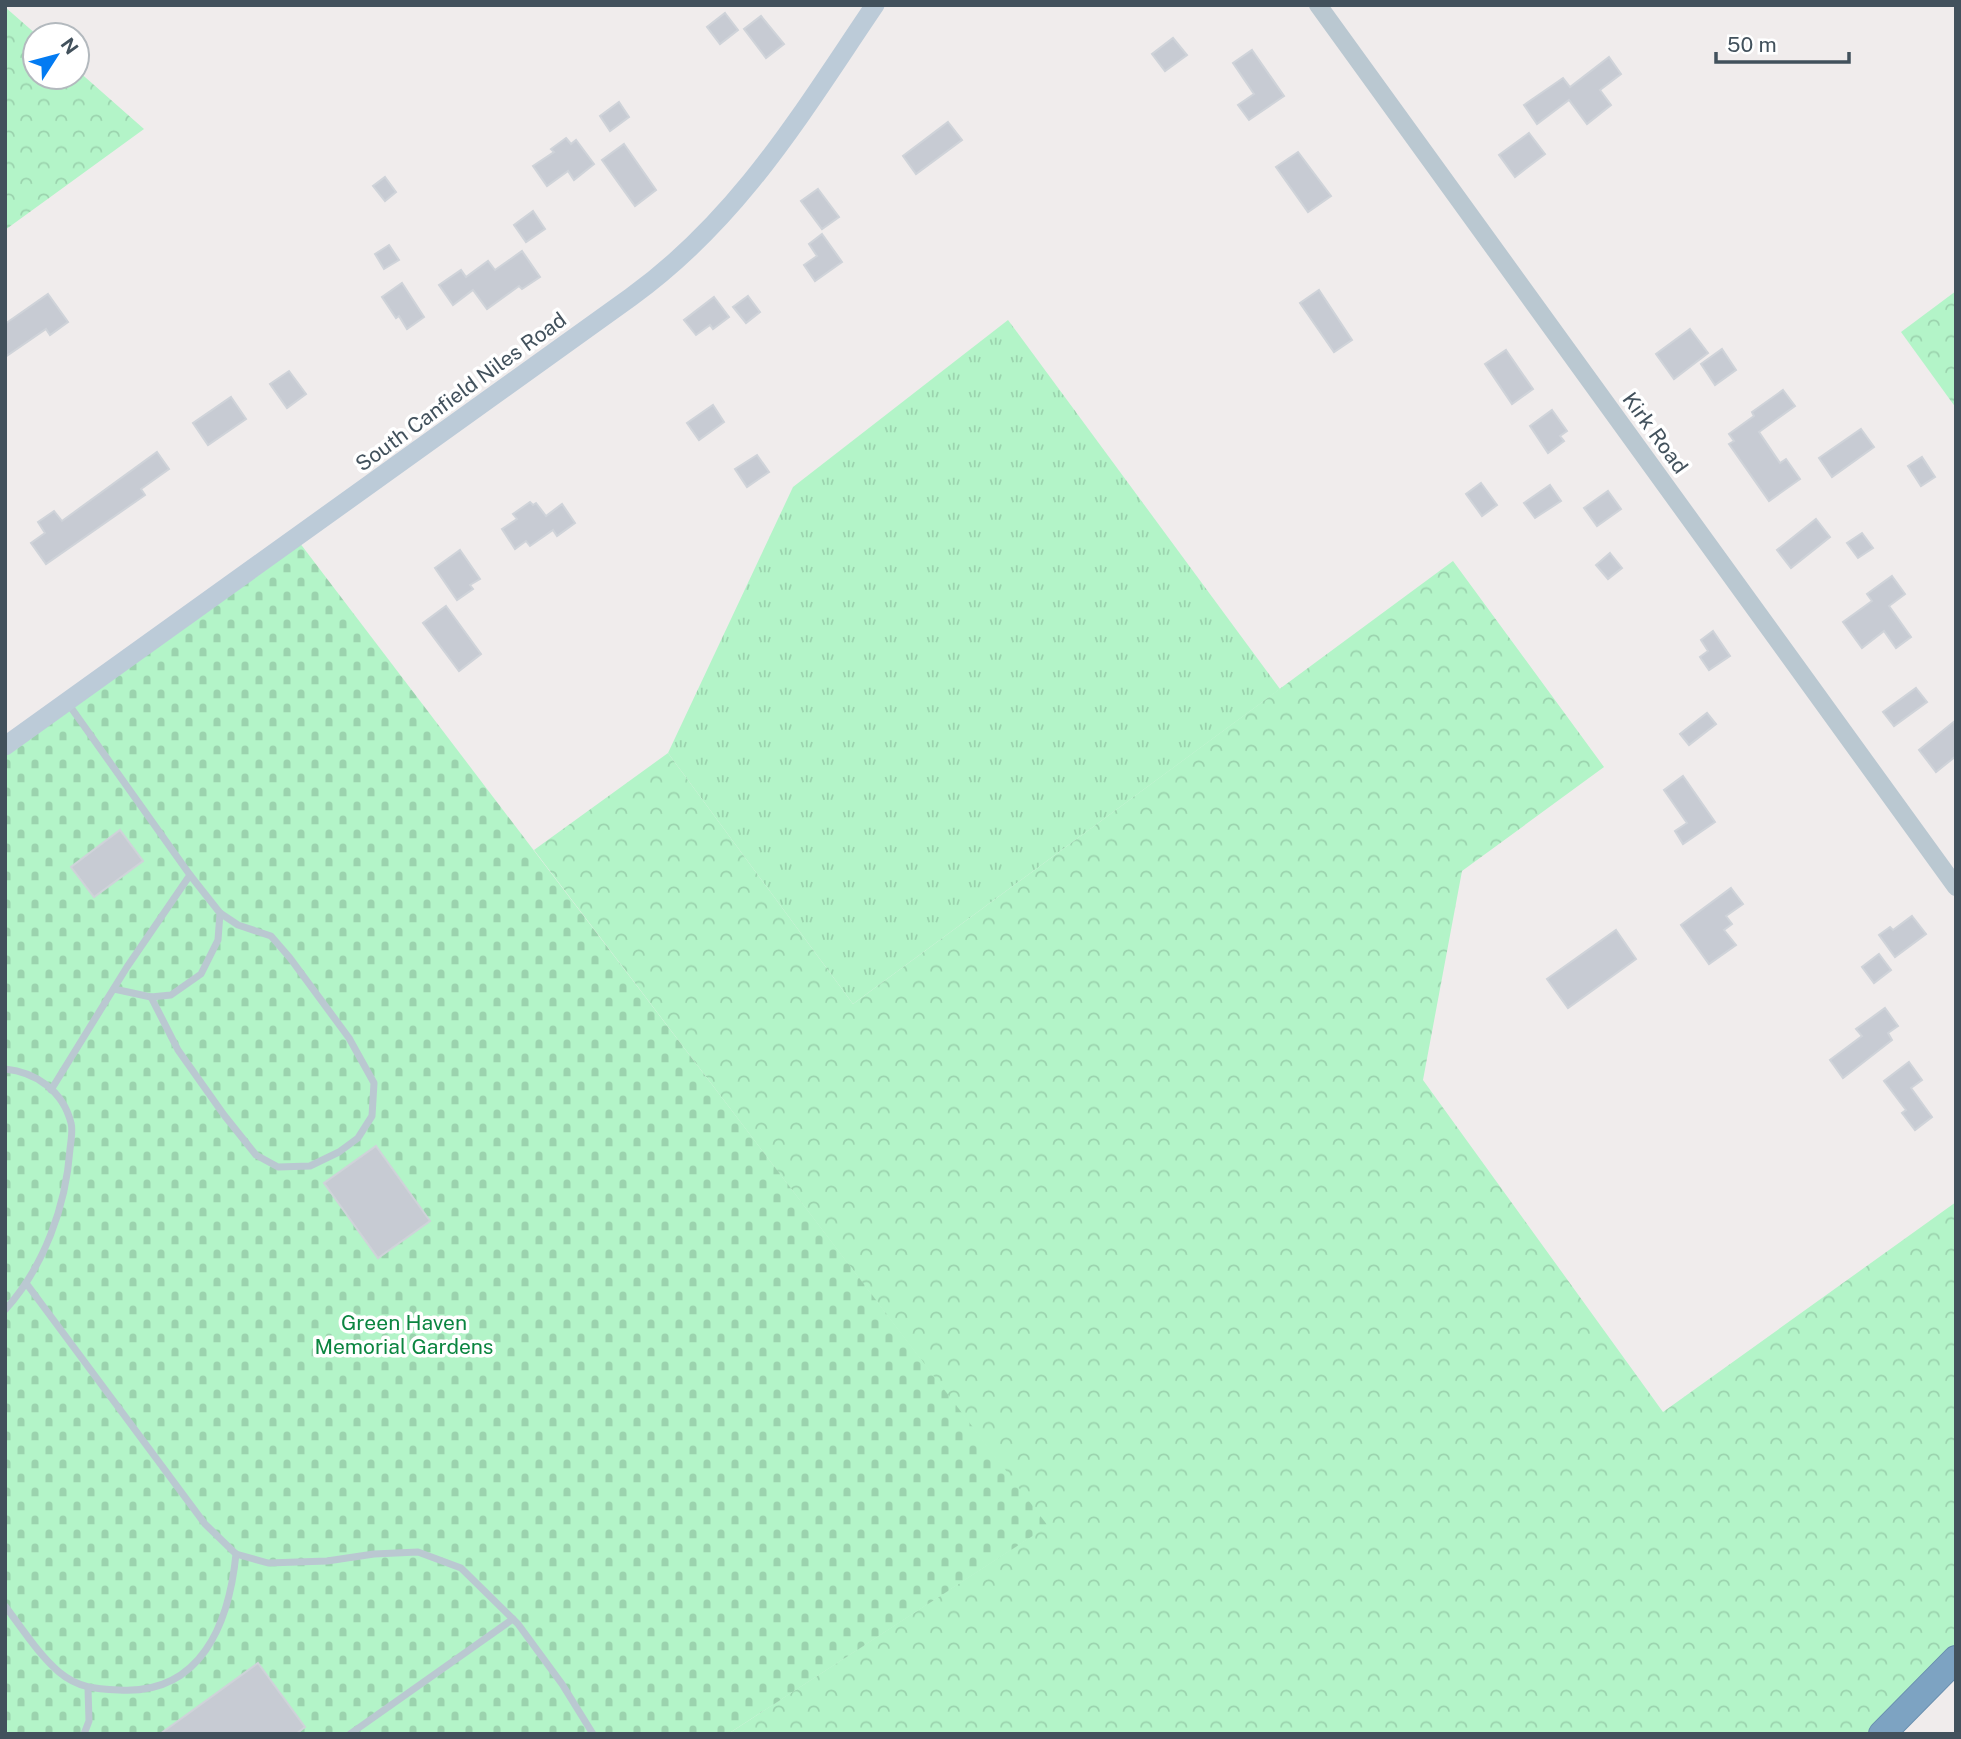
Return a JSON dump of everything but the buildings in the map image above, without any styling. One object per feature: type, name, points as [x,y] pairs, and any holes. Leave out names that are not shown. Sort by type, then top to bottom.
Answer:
[{"type":"highway","points":[[1882,1734],[1956,1659]]},
{"type":"main road","name":"South Canfield Niles Road","points":[[5,746],[631,298],[678,261],[708,233],[769,161],[875,5]]},
{"type":"street","name":"Kirk Road","points":[[1318,5],[1956,887]]},
{"type":"lane","points":[[66,702],[220,913],[238,925],[271,936],[349,1038],[374,1083],[372,1116],[358,1138],[339,1152],[310,1166],[278,1167],[256,1155],[224,1115],[178,1050],[151,997]]},
{"type":"lane","points":[[51,1090],[190,875]]},
{"type":"lane","points":[[114,989],[151,997],[172,995],[201,974],[218,940],[220,913]]},
{"type":"lane","points":[[5,1069],[20,1071],[43,1082],[62,1100],[72,1125],[68,1176],[47,1246],[20,1294],[5,1310]]},
{"type":"lane","points":[[26,1283],[205,1524],[236,1554],[268,1563],[327,1561],[374,1554],[418,1552],[461,1568],[513,1619],[562,1685],[593,1734]]},
{"type":"lane","points":[[5,1606],[60,1673],[88,1688],[140,1691],[169,1684],[207,1651],[223,1619],[234,1576],[236,1554]]},
{"type":"lane","points":[[350,1734],[513,1619]]},
{"type":"lane","points":[[84,1734],[89,1721],[88,1688]]},
{"type":"green space","points":[[5,7],[21,21],[21,91],[91,91],[91,82],[144,129],[5,230]]},
{"type":"green space","points":[[1956,291],[1956,408],[1901,332]]},
{"type":"green space","points":[[1008,320],[1280,689],[853,1004],[668,753],[793,487]]},
{"type":"green space","name":"Green Haven Memorial Gardens","points":[[296,538],[1048,1526],[728,1734],[5,1734],[5,746]]},
{"type":"green space","points":[[1453,561],[1604,767],[1462,871],[1423,1080],[1663,1412],[1956,1202],[1956,1659],[1882,1734],[728,1734],[1047,1526],[534,850],[668,753],[853,1004]]}]
